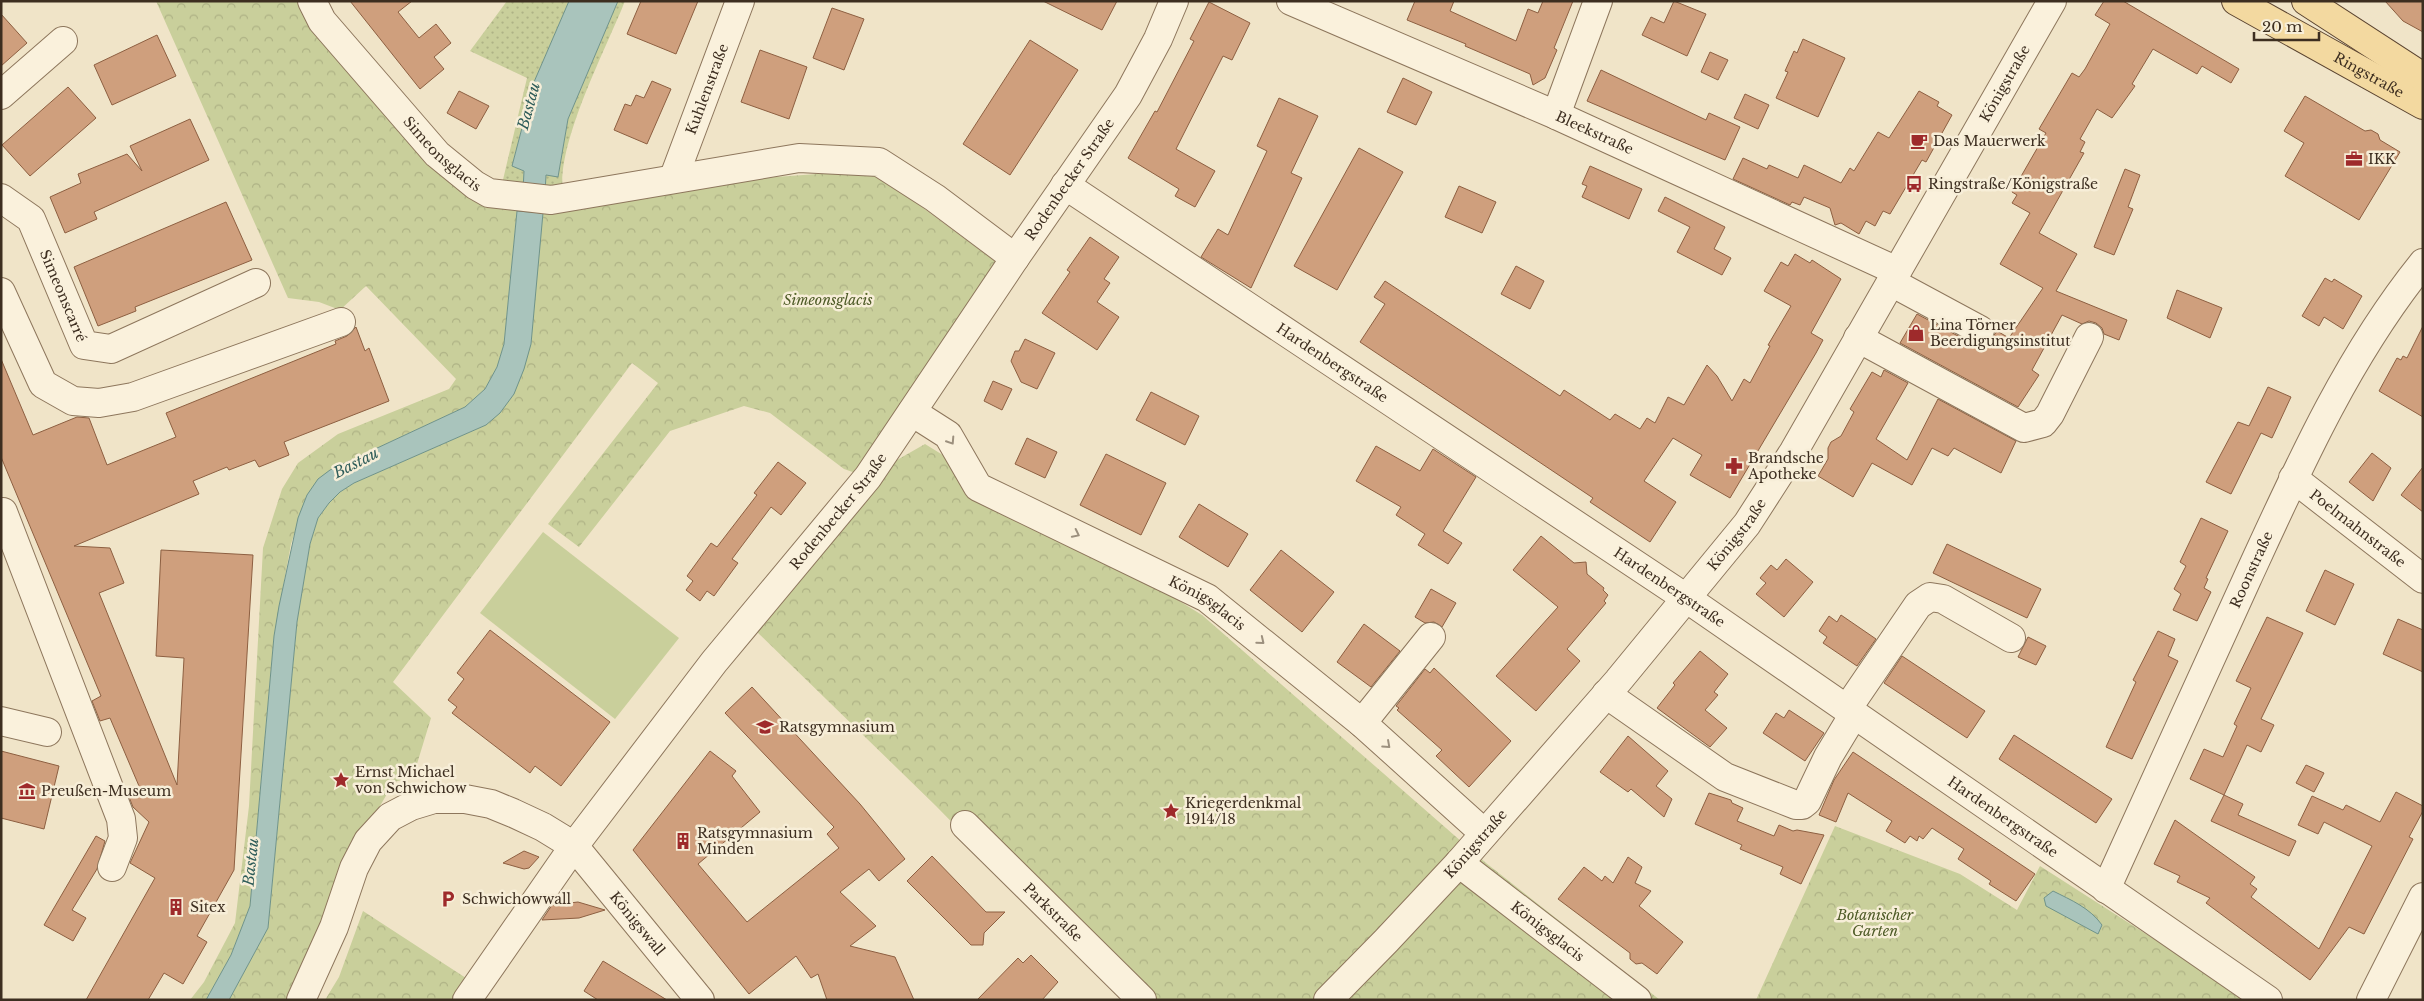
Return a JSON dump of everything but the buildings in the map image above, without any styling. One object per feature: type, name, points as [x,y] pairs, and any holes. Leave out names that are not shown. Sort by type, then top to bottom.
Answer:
[{"type":"main road","name":"Ringstraße","points":[[2236,1],[2423,105]]},
{"type":"main road","name":"Ringstraße","points":[[2306,1],[2423,77]]},
{"type":"street","name":"Simeonsglacis","points":[[312,1],[322,21],[437,154],[475,185],[490,192],[551,200],[799,158],[879,162],[935,198],[1015,258]]},
{"type":"street","name":"Kuhlenstraße","points":[[674,178],[740,1]]},
{"type":"street","name":"Rodenbecker Straße","points":[[467,1000],[574,846],[714,662],[868,477],[1015,258],[1128,95],[1158,39],[1174,1]]},
{"type":"street","name":"Bleekstraße","points":[[1291,1],[1556,115],[1894,276],[1980,330]]},
{"type":"street","points":[[1556,115],[1598,1]]},
{"type":"street","name":"Königstraße","points":[[1328,1000],[1459,863],[1606,694],[1746,524],[1794,451],[2052,1]]},
{"type":"street","points":[[1,95],[63,41]]},
{"type":"street","name":"Hardenbergstraße","points":[[1065,185],[1686,598],[2106,890],[2268,1000]]},
{"type":"street","name":"Simeonscarré","points":[[1,198],[31,219],[84,345],[111,349],[256,283]]},
{"type":"street","name":"Roonstraße","points":[[2106,890],[2293,478],[2346,377],[2400,291],[2423,263]]},
{"type":"street","points":[[1,292],[43,384],[73,401],[99,403],[133,397],[341,322]]},
{"type":"street","points":[[1854,346],[2024,428],[2043,423],[2050,414],[2089,337]]},
{"type":"street","points":[[1854,346],[1930,398]]},
{"type":"street","name":"Königsglacis","points":[[912,412],[948,435],[978,487],[1207,598],[1362,723],[1484,833]]},
{"type":"street","name":"Poelmahnstraße","points":[[2293,478],[2423,579]]},
{"type":"street","points":[[2,511],[121,818],[123,838],[112,867]]},
{"type":"street","points":[[1606,694],[1725,777],[1796,805],[1802,805],[1808,802],[1850,712],[1918,605],[1930,597],[1943,600],[2011,638]]},
{"type":"street","points":[[1362,723],[1431,637]]},
{"type":"street","points":[[1,721],[48,732]]},
{"type":"street","points":[[301,1000],[334,927],[354,868],[368,841],[390,817],[411,806],[434,799],[465,799],[498,807],[543,827],[574,846]]},
{"type":"street","name":"Parkstraße","points":[[964,825],[1142,1000]]},
{"type":"street","name":"Königswall","points":[[574,846],[700,1000]]},
{"type":"street","name":"Königsglacis","points":[[1459,863],[1637,1000]]},
{"type":"street","points":[[2371,1000],[2423,897]]},
{"type":"green space","points":[[156,1],[312,1],[482,198],[872,170],[1000,265],[869,476],[925,444],[1202,615],[1486,863],[1660,1000],[1126,1000],[936,806],[751,626],[867,477],[844,469],[770,413],[744,406],[670,431],[579,547],[548,524],[658,383],[632,363],[393,682],[431,718],[413,777],[394,782],[353,852],[308,964],[287,1000],[229,1000],[268,928],[297,622],[310,544],[318,518],[340,492],[354,483],[486,425],[531,344],[533,310],[517,211],[504,344],[497,367],[485,389],[465,407],[330,470],[307,495],[291,544],[274,636],[250,906],[231,955],[206,1000],[190,1000],[204,982],[235,923],[249,806],[263,548],[282,489],[298,463],[338,434],[449,389],[456,379],[366,286],[340,310],[319,302],[288,298]]},
{"type":"green space","points":[[507,1],[569,1],[534,82],[512,166],[524,171],[523,191],[502,184],[527,78],[470,51]]},
{"type":"green space","points":[[618,1],[625,1],[584,96],[567,149],[563,172],[563,192],[545,193],[546,175],[558,176],[568,119]]},
{"type":"green space","points":[[543,532],[679,638],[615,719],[480,613]]},
{"type":"green space","name":"Botanischer Garten","points":[[1835,826],[1960,874],[2017,910],[2040,866],[2249,1000],[1756,1000]]},
{"type":"green space","points":[[363,911],[469,980],[455,1000],[325,1000],[339,977]]},
{"type":"water","name":"Bastau","points":[[569,1],[618,1],[568,119],[558,177],[546,175],[545,193],[523,191],[524,171],[512,166],[534,82]]},
{"type":"water","name":"Bastau","points":[[517,211],[543,213],[531,344],[514,394],[500,413],[486,425],[354,483],[340,492],[318,518],[310,544],[297,622],[268,928],[229,1000],[206,1000],[231,955],[250,906],[274,636],[298,518],[307,495],[318,479],[330,470],[465,407],[485,389],[497,367],[504,344]]},
{"type":"water","points":[[2053,891],[2080,905],[2092,914],[2102,925],[2098,934],[2046,906],[2044,898]]},
{"type":"place","name":"Das Mauerwerk","points":[[1919,141]]},
{"type":"place","name":"IKK","points":[[2354,159]]},
{"type":"place","name":"Ringstraße/Königstraße","points":[[1914,184]]},
{"type":"place","name":"Lina Törner Beerdigungsinstitut","points":[[1916,333]]},
{"type":"place","name":"Brandsche Apotheke","points":[[1734,466]]},
{"type":"place","name":"Ratsgymnasium","points":[[765,727]]},
{"type":"place","name":"Ernst Michael von Schwichow","points":[[341,780]]},
{"type":"place","name":"Preußen-Museum","points":[[27,791]]},
{"type":"place","name":"Kriegerdenkmal 1914/18","points":[[1171,811]]},
{"type":"place","name":"Ratsgymnasium Minden","points":[[683,841]]},
{"type":"place","name":"Schwichowwall","points":[[448,899]]},
{"type":"place","name":"Sitex","points":[[176,907]]}]
